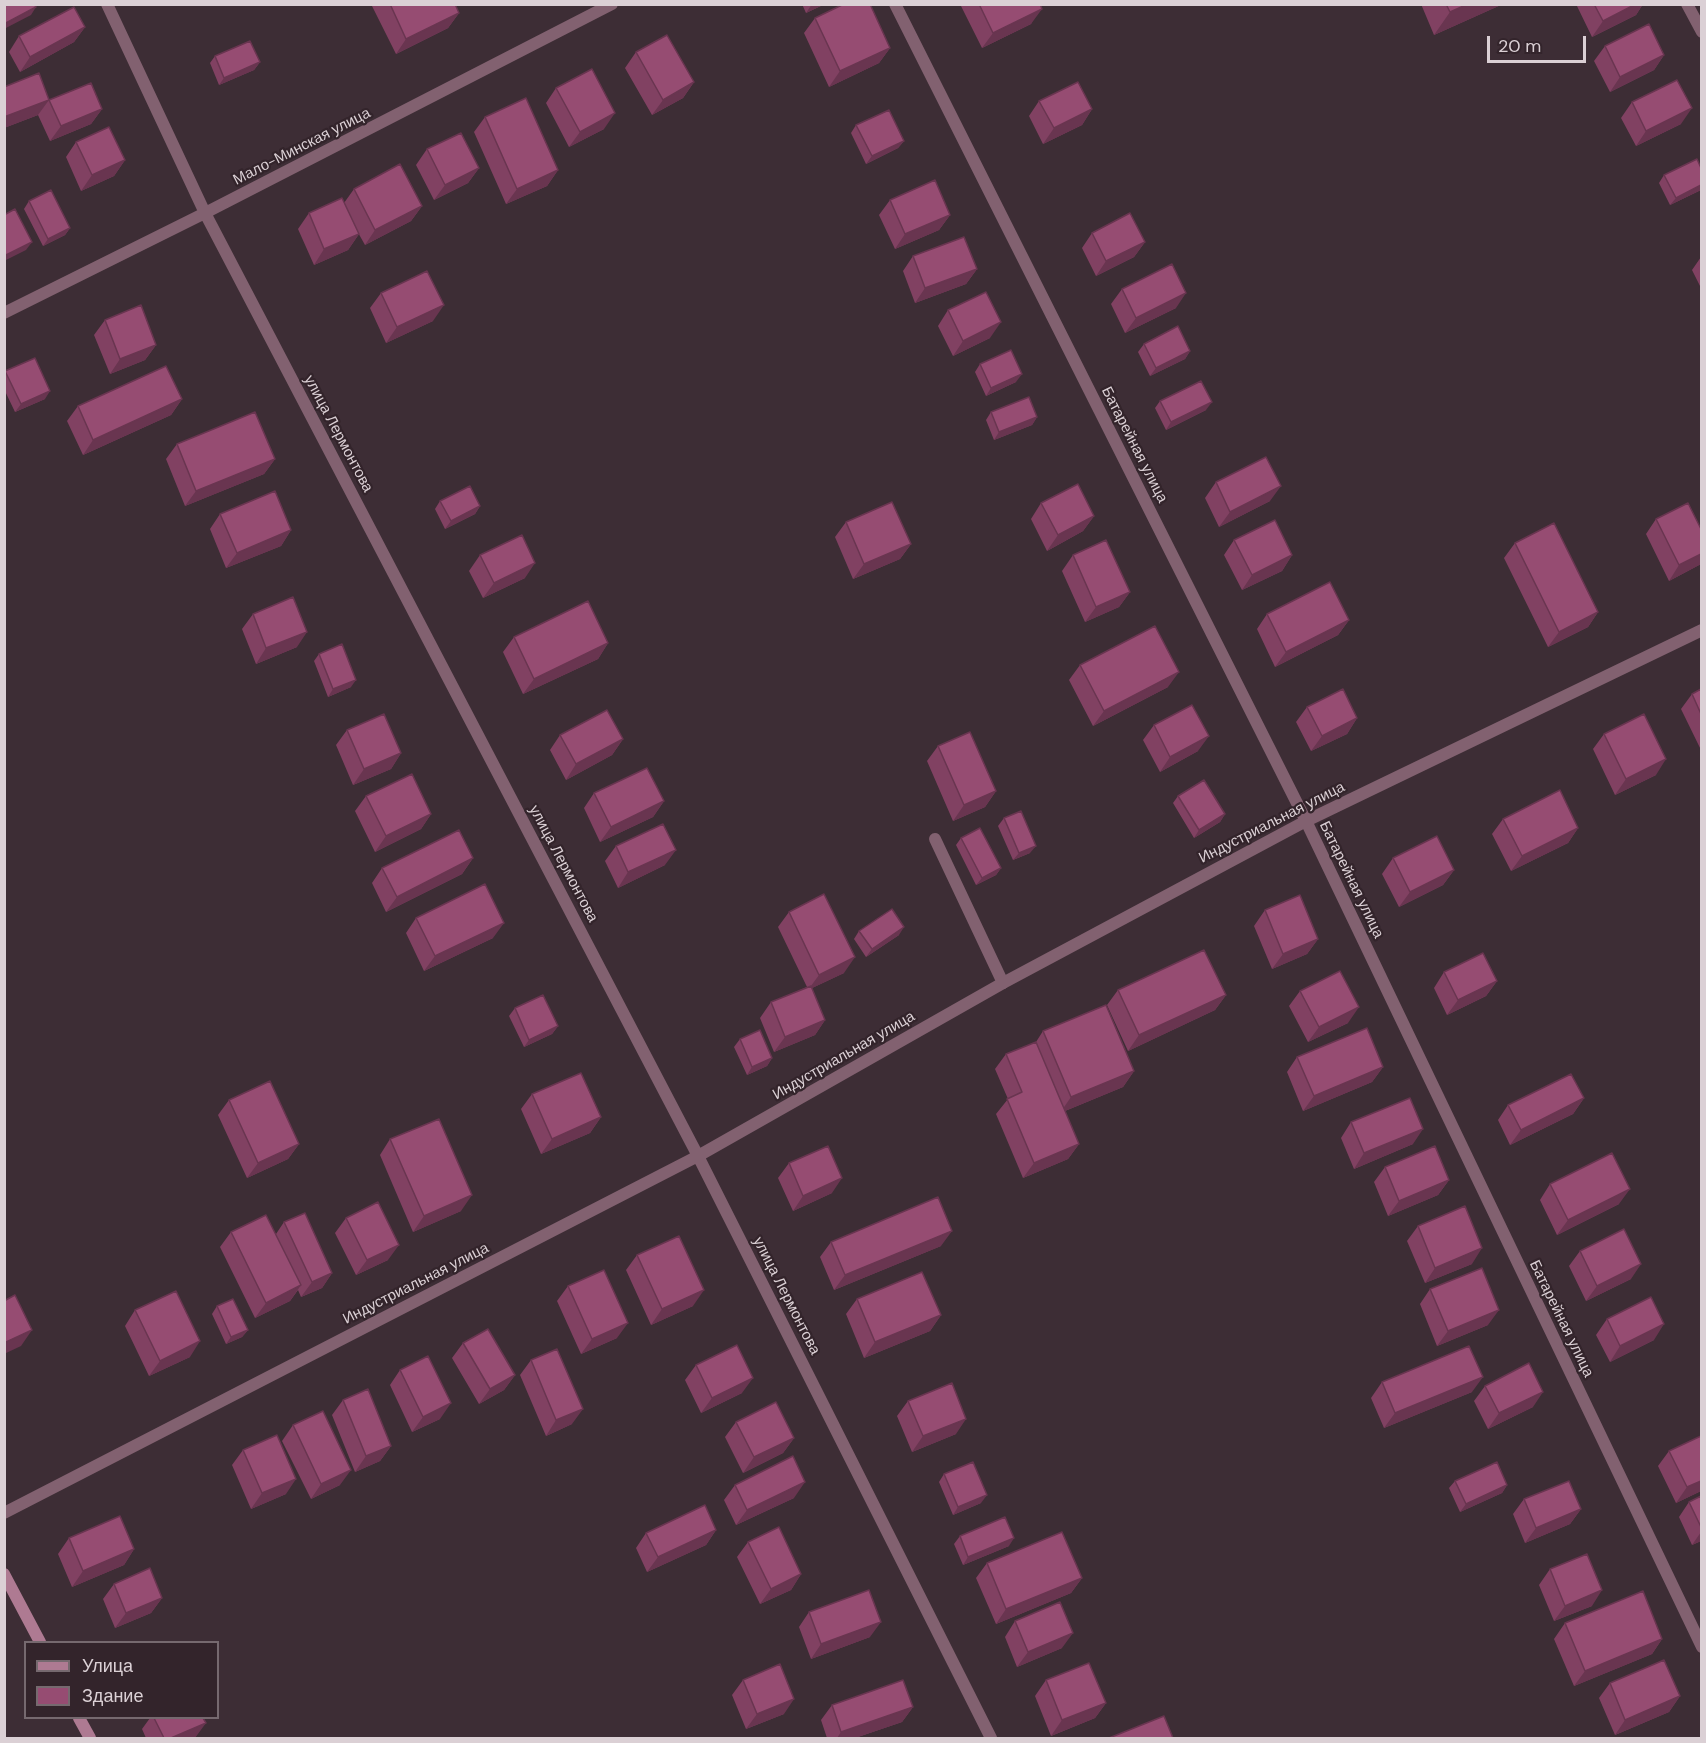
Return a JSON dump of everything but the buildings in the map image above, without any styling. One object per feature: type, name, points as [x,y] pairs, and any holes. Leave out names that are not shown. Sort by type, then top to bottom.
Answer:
[{"type":"street","name":"улица Лермонтова","points":[[107,4],[205,213],[699,1156],[991,1738]]},
{"type":"street","name":"Мало-Минская улица","points":[[4,313],[205,213],[612,4]]},
{"type":"street","name":"Батарейная улица","points":[[895,4],[1306,821],[1701,1647]]},
{"type":"street","points":[[1688,4],[1701,32]]},
{"type":"street","name":"Индустриальная улица","points":[[4,1513],[699,1156],[1003,983],[1306,821],[1701,630]]},
{"type":"street","points":[[935,839],[1003,983]]},
{"type":"street","points":[[4,1574],[39,1641]]},
{"type":"street","points":[[80,1719],[90,1738]]}]
